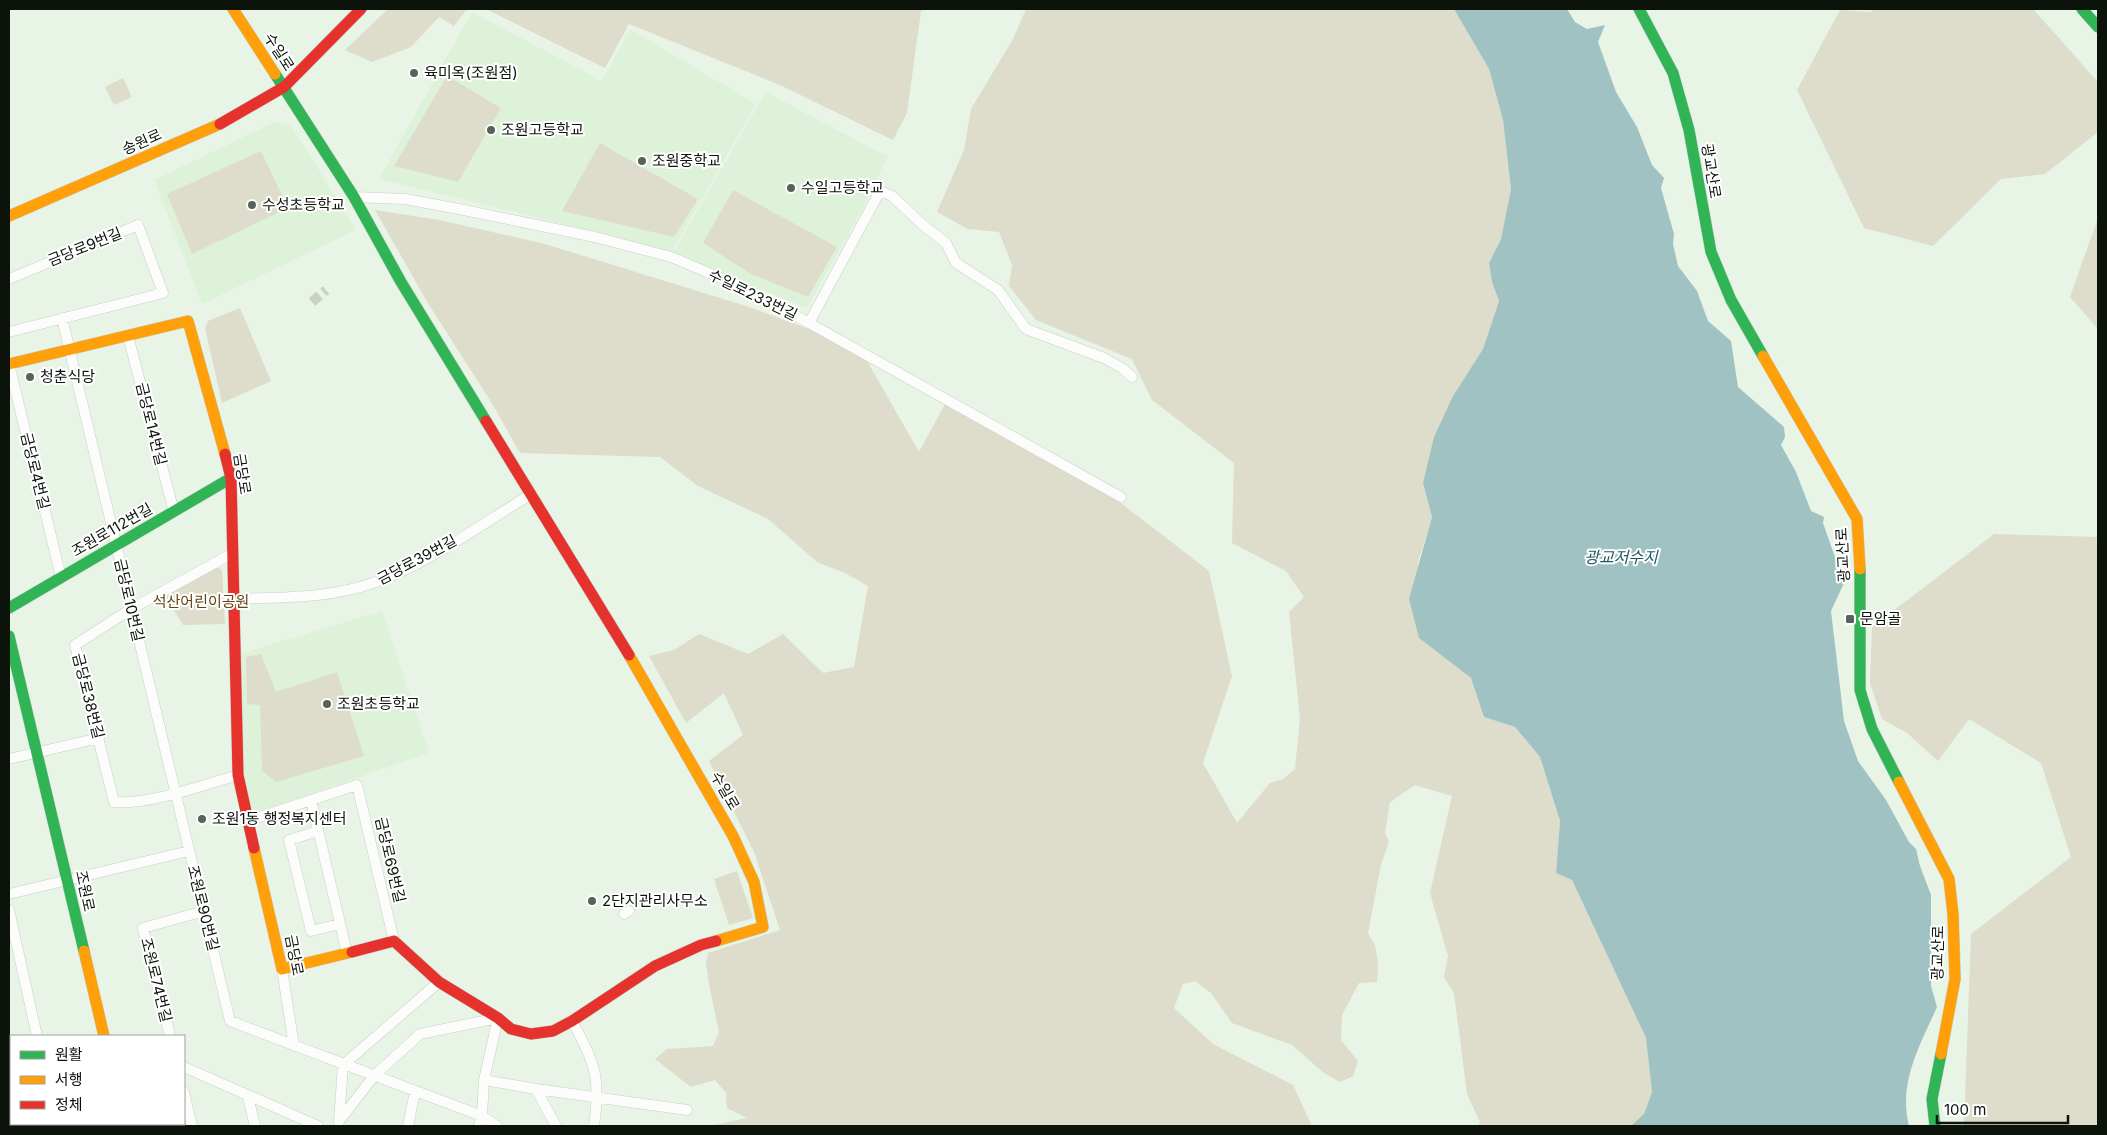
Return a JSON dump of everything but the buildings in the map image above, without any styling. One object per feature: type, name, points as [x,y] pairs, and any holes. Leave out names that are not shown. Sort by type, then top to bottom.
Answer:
[{"type":"main road","name":"수일로","points":[[233,9],[354,197],[401,282],[641,675],[733,836],[754,882],[763,927],[701,945],[655,966],[572,1021]]},
{"type":"main road","name":"송원로","points":[[9,216],[219,124],[284,87],[361,9]]},
{"type":"main road","name":"광교산로","points":[[1639,9],[1668,62],[1689,130],[1707,239],[1716,268],[1732,300],[1857,520],[1860,546],[1860,690],[1872,729],[1882,752],[1938,854],[1948,879],[1954,914],[1955,979],[1932,1099],[1935,1126]]},
{"type":"main road","points":[[2082,9],[2098,27]]},
{"type":"main road","name":"금당로","points":[[9,364],[188,321],[231,478],[238,775],[250,820],[282,969]]},
{"type":"main road","name":"조원로112번길","points":[[9,608],[231,478]]},
{"type":"main road","name":"조원로","points":[[9,636],[104,1035]]},
{"type":"main road","points":[[282,969],[394,941],[439,982],[498,1018],[511,1029],[531,1034],[553,1032],[572,1021]]},
{"type":"street","name":"수일로233번길","points":[[354,197],[405,200],[459,209],[595,237],[671,257],[742,287],[809,323],[880,191],[892,196],[923,225],[946,243],[956,263],[998,290],[1026,329],[1104,358],[1122,368],[1132,377]]},
{"type":"street","name":"금당로9번길","points":[[9,279],[138,226],[163,293],[9,332]]},
{"type":"street","points":[[62,318],[70,350]]},
{"type":"street","points":[[809,323],[1121,497]]},
{"type":"street","name":"금당로14번길","points":[[128,336],[174,512]]},
{"type":"street","name":"금당로10번길","points":[[70,350],[188,851]]},
{"type":"street","name":"금당로4번길","points":[[9,364],[61,577]]},
{"type":"street","name":"금당로39번길","points":[[233,599],[318,596],[373,584],[414,565],[530,495]]},
{"type":"street","name":"금당로38번길","points":[[233,553],[132,609],[75,645],[114,802],[125,803],[175,793],[238,775]]},
{"type":"street","points":[[9,760],[99,738]]},
{"type":"street","name":"금당로69번길","points":[[311,800],[357,785],[394,941]]},
{"type":"street","points":[[250,820],[311,800],[347,953]]},
{"type":"street","points":[[318,831],[289,840],[312,930],[340,924]]},
{"type":"street","name":"조원로90번길","points":[[9,894],[188,851],[230,1021],[294,1046]]},
{"type":"street","points":[[9,910],[14,957],[37,1035]]},
{"type":"street","name":"조원로74번길","points":[[170,1035],[143,928],[204,911]]},
{"type":"street","name":"금당로","points":[[282,969],[294,1046]]},
{"type":"street","points":[[338,1124],[343,1065],[439,982]]},
{"type":"street","points":[[338,1124],[374,1076],[420,1034],[498,1018],[484,1080],[480,1121]]},
{"type":"street","points":[[572,1021],[592,1060],[597,1080],[598,1098],[594,1126]]},
{"type":"street","points":[[294,1046],[415,1090],[480,1121],[497,1126]]},
{"type":"street","points":[[185,1067],[248,1097],[318,1126]]},
{"type":"street","points":[[484,1080],[687,1110]]},
{"type":"street","points":[[536,1089],[556,1126]]},
{"type":"street","points":[[408,1126],[415,1090]]},
{"type":"street","points":[[185,1096],[192,1126]]},
{"type":"street","points":[[248,1097],[255,1126]]},
{"type":"shaded area","points":[[472,12],[602,81],[630,29],[756,104],[671,253],[379,179]]},
{"type":"shaded area","name":"수일고등학교","points":[[766,92],[888,157],[857,219],[807,308],[672,254]]},
{"type":"shaded area","name":"수성초등학교","points":[[275,122],[291,125],[356,230],[202,304],[154,180]]},
{"type":"shaded area","name":"조원초등학교","points":[[382,611],[429,753],[252,814],[245,783],[239,654]]},
{"type":"green space","points":[[388,9],[467,9],[454,26],[439,17],[411,47],[372,62],[345,50]]},
{"type":"green space","points":[[486,9],[930,9],[921,11],[907,113],[893,140],[780,85],[629,24],[605,68]]},
{"type":"green space","points":[[1026,9],[1454,9],[1489,69],[1503,120],[1511,189],[1501,239],[1489,263],[1492,282],[1499,301],[1483,349],[1453,396],[1423,483],[1432,517],[1418,562],[1419,638],[1471,678],[1484,717],[1515,727],[1540,757],[1560,821],[1556,873],[1572,880],[1646,1038],[1652,1092],[1644,1115],[1631,1126],[1478,1126],[1480,1122],[1467,1094],[1454,993],[1444,977],[1448,956],[1430,893],[1452,796],[1415,785],[1390,802],[1385,833],[1389,842],[1381,865],[1368,933],[1375,945],[1378,963],[1377,982],[1359,983],[1342,1015],[1341,1040],[1358,1061],[1353,1076],[1340,1082],[1324,1073],[1292,1045],[1232,1023],[1211,993],[1195,981],[1183,984],[1174,1008],[1213,1044],[1293,1085],[1312,1126],[710,1126],[747,1118],[727,1108],[726,1093],[715,1080],[691,1087],[655,1059],[667,1049],[713,1046],[719,1032],[706,963],[708,953],[780,930],[754,852],[709,761],[743,735],[724,693],[686,723],[649,656],[674,650],[699,634],[748,654],[783,634],[823,673],[854,667],[868,586],[845,573],[817,562],[768,519],[698,486],[660,457],[520,453],[490,400],[429,305],[375,210],[439,220],[545,244],[746,306],[817,332],[867,361],[919,452],[945,404],[1113,497],[1209,571],[1232,676],[1203,763],[1237,823],[1270,783],[1283,779],[1295,769],[1300,719],[1289,612],[1304,597],[1286,571],[1232,543],[1234,463],[1152,400],[1132,359],[1036,320],[1009,286],[1012,265],[999,232],[968,229],[937,212],[964,150],[971,109],[1013,39]]},
{"type":"green space","points":[[1873,9],[2033,9],[2098,82],[2098,132],[2045,174],[2001,179],[1933,246],[1864,228],[1797,90],[1840,10],[1871,12]]},
{"type":"green space","points":[[447,76],[501,108],[458,182],[394,166]]},
{"type":"green space","points":[[123,78],[132,97],[114,105],[105,87]]},
{"type":"green space","points":[[600,143],[698,199],[674,237],[562,211]]},
{"type":"green space","points":[[261,151],[288,208],[192,254],[167,194]]},
{"type":"green space","points":[[733,190],[837,247],[808,297],[751,274],[703,243]]},
{"type":"green space","points":[[2098,218],[2098,329],[2070,297]]},
{"type":"green space","points":[[240,308],[271,381],[222,403],[205,328],[208,321]]},
{"type":"green space","points":[[1994,534],[2098,537],[2098,1126],[1964,1126],[1971,934],[2071,857],[2041,763],[1969,719],[1938,761],[1907,733],[1882,719],[1870,683],[1872,627]]},
{"type":"green space","name":"석산어린이공원","points":[[218,567],[222,570],[225,624],[183,625],[165,596]]},
{"type":"green space","points":[[261,654],[276,692],[337,672],[364,756],[276,782],[262,771],[260,705],[247,704],[246,657]]},
{"type":"green space","points":[[737,871],[753,918],[729,925],[714,879]]},
{"type":"water","name":"광교저수지","points":[[1454,9],[1567,9],[1575,22],[1587,29],[1605,25],[1598,42],[1616,92],[1637,127],[1652,165],[1664,178],[1661,188],[1674,234],[1673,244],[1678,266],[1697,291],[1708,321],[1731,341],[1738,387],[1784,427],[1785,437],[1781,445],[1796,472],[1811,511],[1824,517],[1823,523],[1844,583],[1831,611],[1844,721],[1858,761],[1886,800],[1909,842],[1916,849],[1931,895],[1931,986],[1937,1007],[1918,1050],[1909,1079],[1906,1110],[1909,1126],[1631,1126],[1644,1114],[1652,1092],[1646,1038],[1572,880],[1556,873],[1560,821],[1540,757],[1515,727],[1484,717],[1471,678],[1419,638],[1409,599],[1432,517],[1423,483],[1434,437],[1453,396],[1483,349],[1499,301],[1492,282],[1489,263],[1501,239],[1511,189],[1503,120],[1489,69]]},
{"type":"tunnel","points":[[312,302],[326,290]]},
{"type":"traffic: fast","points":[[1639,9],[1673,73],[1689,130],[1711,252],[1731,300],[1763,356]]},
{"type":"traffic: fast","points":[[2082,9],[2098,27]]},
{"type":"traffic: fast","points":[[275,74],[354,197],[401,282],[486,421]]},
{"type":"traffic: fast","points":[[9,608],[231,478]]},
{"type":"traffic: fast","points":[[1860,569],[1860,690],[1872,729],[1899,782]]},
{"type":"traffic: fast","points":[[9,636],[84,951]]},
{"type":"traffic: fast","points":[[1935,1126],[1932,1099],[1941,1054]]},
{"type":"traffic: slow","points":[[233,9],[275,74]]},
{"type":"traffic: slow","points":[[9,216],[220,124]]},
{"type":"traffic: slow","points":[[9,364],[188,321],[225,454]]},
{"type":"traffic: slow","points":[[1763,356],[1857,519],[1860,569]]},
{"type":"traffic: slow","points":[[629,655],[733,836],[754,882],[763,927],[716,941]]},
{"type":"traffic: slow","points":[[1899,782],[1949,879],[1953,914],[1955,979],[1941,1054]]},
{"type":"traffic: slow","points":[[254,848],[282,969],[352,952]]},
{"type":"traffic: slow","points":[[84,951],[104,1035]]},
{"type":"traffic: jam","points":[[220,124],[284,87],[361,9]]},
{"type":"traffic: jam","points":[[486,421],[629,655]]},
{"type":"traffic: jam","points":[[225,454],[231,478],[238,775],[254,848]]},
{"type":"traffic: jam","points":[[352,952],[394,941],[439,982],[498,1018],[511,1029],[531,1034],[553,1031],[572,1021],[655,966],[701,945],[716,941]]},
{"type":"place","name":"육미옥(조원점)","points":[[414,73]]},
{"type":"place","name":"조원고등학교","points":[[491,130]]},
{"type":"place","name":"조원중학교","points":[[642,161]]},
{"type":"place","name":"수일고등학교","points":[[791,188]]},
{"type":"place","name":"수성초등학교","points":[[252,205]]},
{"type":"place","name":"청춘식당","points":[[30,377]]},
{"type":"place","name":"문암골","points":[[1850,619]]},
{"type":"place","name":"조원초등학교","points":[[327,704]]},
{"type":"place","name":"조원1동 행정복지센터","points":[[202,819]]},
{"type":"place","name":"2단지관리사무소","points":[[592,901]]}]
